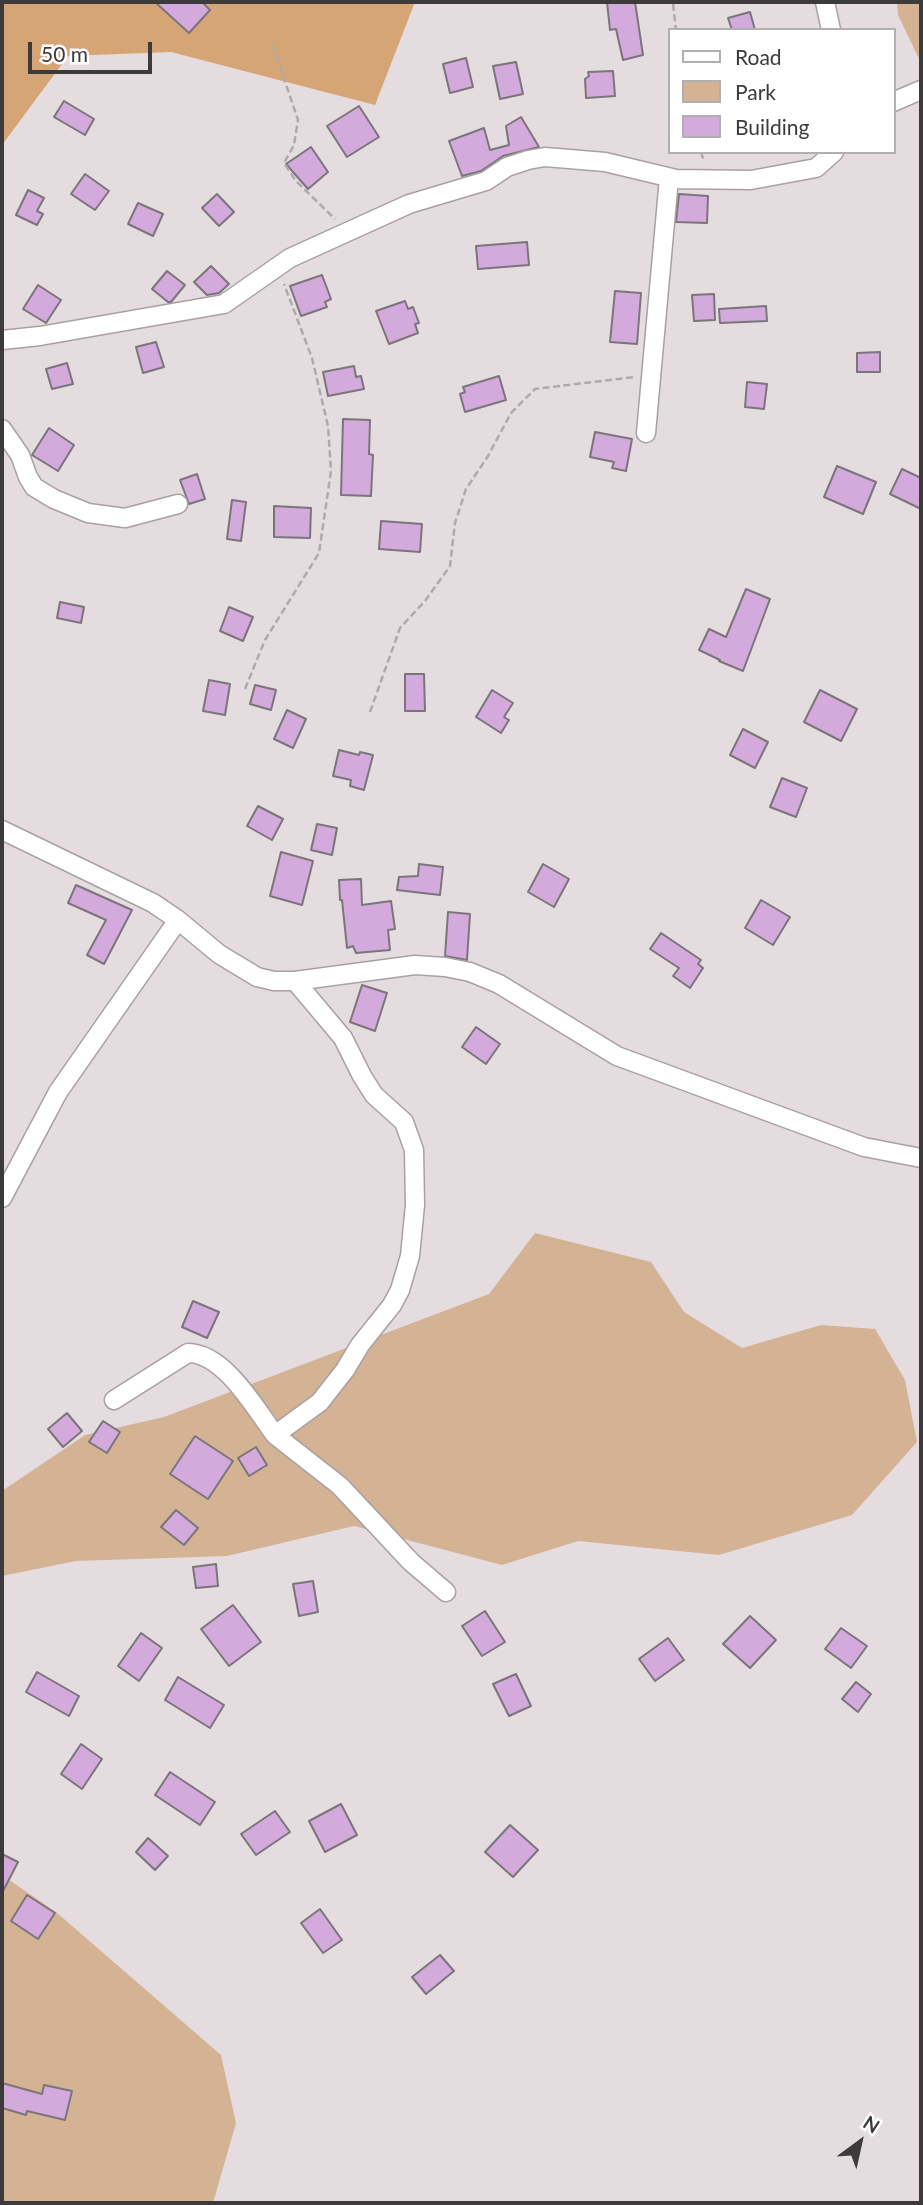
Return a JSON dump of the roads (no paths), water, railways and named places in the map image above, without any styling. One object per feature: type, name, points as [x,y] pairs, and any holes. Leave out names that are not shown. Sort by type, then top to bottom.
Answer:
[{"type":"street","points":[[825,2],[831,28]]},
{"type":"street","points":[[895,101],[921,90]]},
{"type":"street","points":[[2,340],[40,336],[224,304],[290,258],[409,204],[486,181],[508,167],[545,157],[604,162],[669,178],[751,180],[816,168],[832,154]]},
{"type":"street","points":[[646,433],[669,178]]},
{"type":"street","points":[[2,429],[20,455],[34,487],[54,499],[88,513],[125,518],[178,504]]},
{"type":"street","points":[[2,830],[153,903],[240,968],[265,979],[295,981],[415,965],[470,972],[499,984],[617,1056],[864,1147],[921,1158]]},
{"type":"street","points":[[2,1198],[58,1092],[178,920]]},
{"type":"street","points":[[275,1435],[320,1402],[392,1305],[400,1290],[410,1256],[415,1205],[414,1150],[404,1122],[374,1095],[343,1038],[295,981]]},
{"type":"street","points":[[114,1400],[188,1353],[208,1358],[225,1371],[244,1392],[275,1435],[340,1486],[411,1562],[446,1592]]}]
